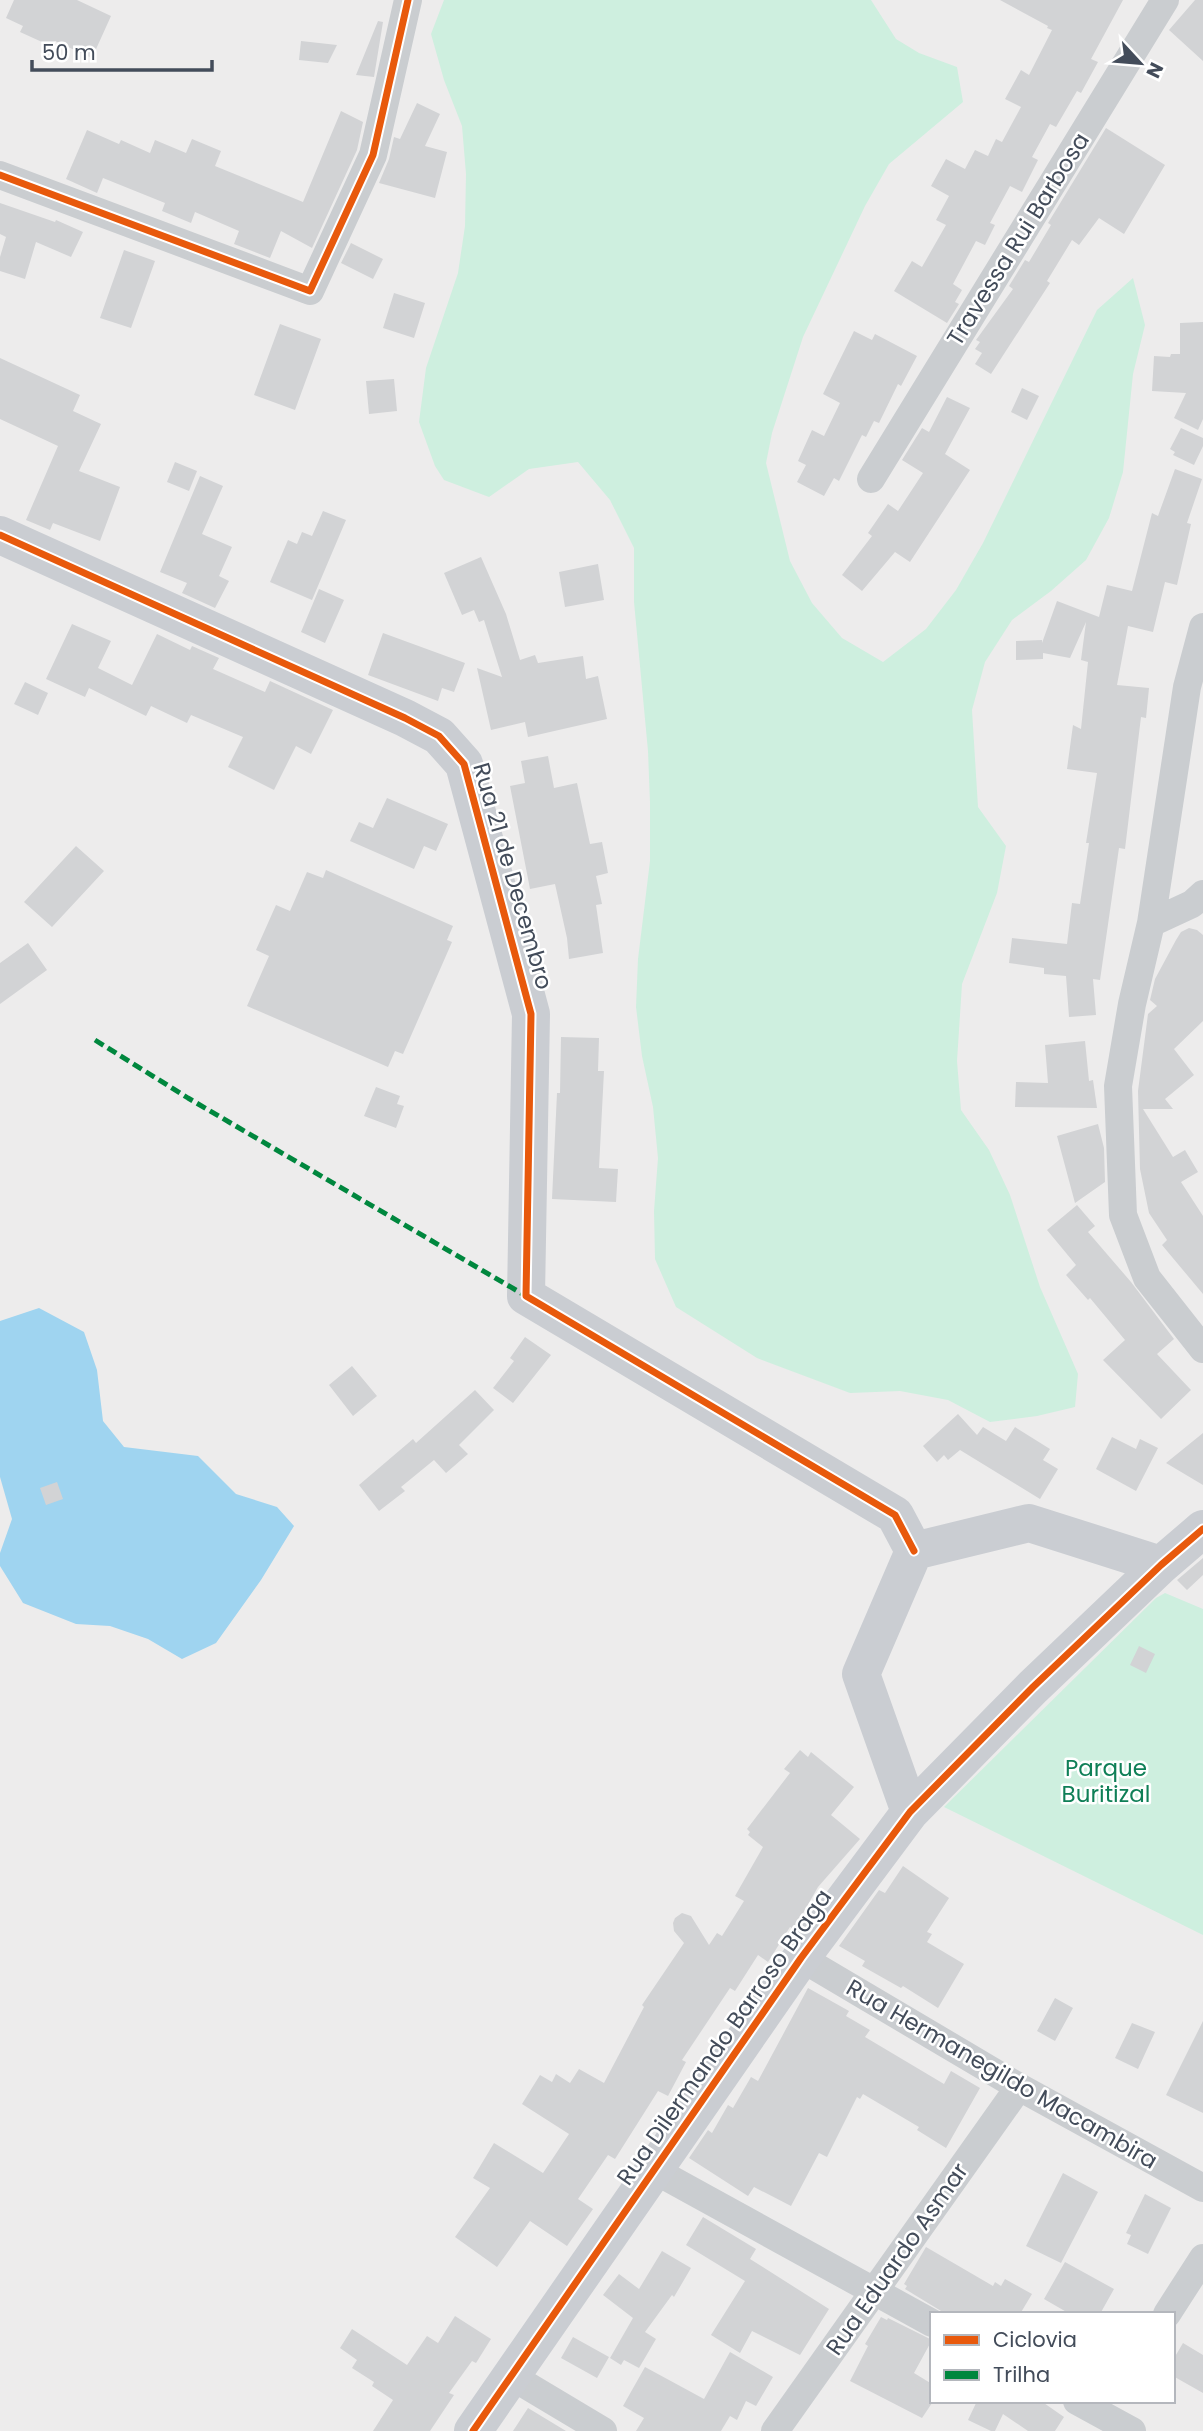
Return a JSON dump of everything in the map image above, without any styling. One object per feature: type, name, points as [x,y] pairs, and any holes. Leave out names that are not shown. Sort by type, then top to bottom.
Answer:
[{"type":"street","points":[[0,175],[310,291],[373,155],[408,0]]},
{"type":"street","name":"Travessa Rui Barbosa","points":[[871,479],[1165,0]]},
{"type":"street","name":"Rua 21 de Decembro","points":[[0,535],[405,718],[439,736],[464,764],[531,1014],[526,1296],[895,1515],[914,1551]]},
{"type":"street","points":[[1203,627],[1187,687],[1151,923],[1132,1004],[1118,1086],[1123,1214],[1147,1278],[1203,1349]]},
{"type":"street","points":[[1151,923],[1199,905]]},
{"type":"street","points":[[910,1812],[861,1674],[914,1551],[1029,1523],[1161,1565]]},
{"type":"street","name":"Rua Dilermando Barroso Braga","points":[[473,2431],[801,1958],[910,1812],[1033,1687],[1161,1565],[1203,1529]]},
{"type":"street","name":"Rua Hermanegildo Macambira","points":[[801,1958],[1019,2087],[1203,2188]]},
{"type":"street","name":"Rua Eduardo Asmar","points":[[775,2431],[1019,2087]]},
{"type":"street","points":[[654,2170],[930,2322]]},
{"type":"street","points":[[1168,2312],[1203,2258]]},
{"type":"street","points":[[511,2376],[603,2431]]},
{"type":"street","points":[[1080,2403],[1132,2431]]},
{"type":"green space","points":[[444,0],[871,0],[896,39],[919,53],[957,67],[963,102],[889,164],[865,206],[803,337],[772,433],[766,463],[790,561],[812,603],[842,638],[883,662],[926,629],[956,590],[983,543],[1097,310],[1133,278],[1145,325],[1133,374],[1123,472],[1109,518],[1086,560],[1012,620],[985,662],[972,710],[978,807],[1006,846],[997,893],[962,984],[957,1061],[961,1110],[989,1150],[1010,1195],[1040,1287],[1078,1374],[1075,1407],[1037,1416],[990,1422],[948,1400],[900,1391],[850,1393],[757,1358],[676,1307],[655,1259],[654,1211],[658,1158],[653,1107],[642,1056],[636,1007],[638,959],[650,861],[650,803],[648,751],[634,602],[634,548],[610,500],[578,462],[529,469],[489,497],[444,480],[435,466],[419,422],[426,368],[458,273],[465,226],[466,174],[462,126],[444,80],[431,34]]},
{"type":"green space","name":"Parque Buritizal","points":[[1165,1593],[1203,1609],[1203,1935],[944,1807],[1156,1598]]},
{"type":"water","points":[[39,1308],[84,1332],[97,1370],[103,1421],[124,1447],[198,1456],[236,1494],[277,1507],[294,1526],[261,1580],[216,1643],[182,1659],[148,1639],[110,1626],[76,1624],[23,1603],[0,1566],[0,1553],[12,1519],[0,1477],[0,1321]]},
{"type":"building","points":[[14,0],[77,0],[111,16],[92,58],[55,41],[53,47],[20,32],[23,26],[6,18]]},
{"type":"building","points":[[1000,0],[1123,0],[1091,59],[1098,62],[1081,93],[1077,91],[1056,127],[1050,124],[1032,157],[1038,160],[1022,192],[1010,186],[990,223],[995,225],[985,245],[976,241],[953,284],[962,290],[955,302],[959,304],[947,323],[894,291],[912,261],[922,267],[946,225],[936,220],[949,196],[931,186],[946,159],[965,169],[975,150],[988,156],[996,139],[1002,142],[1021,107],[1005,99],[1021,70],[1029,75],[1052,30]]},
{"type":"building","points":[[1195,0],[1203,0],[1203,61],[1169,30]]},
{"type":"building","points":[[378,21],[383,22],[374,77],[356,75]]},
{"type":"building","points":[[301,41],[337,45],[328,63],[299,60]]},
{"type":"building","points":[[417,103],[440,114],[425,146],[447,152],[435,198],[379,183],[394,137],[400,139]]},
{"type":"building","points":[[341,111],[363,122],[357,150],[312,248],[281,231],[270,258],[234,244],[239,231],[195,212],[191,223],[162,211],[165,203],[103,178],[97,193],[66,179],[87,130],[119,144],[121,140],[150,153],[155,140],[186,153],[192,139],[221,151],[215,166],[303,202]]},
{"type":"building","points":[[1106,128],[1165,165],[1124,234],[1099,218],[1079,245],[1072,240],[1047,281],[1050,283],[991,374],[975,364],[982,353],[975,349],[980,342],[976,340],[1013,289],[1009,286],[1025,260],[1029,262],[1051,225],[1048,223]]},
{"type":"building","points":[[0,203],[55,222],[56,220],[83,232],[71,257],[36,242],[25,279],[0,271],[0,257],[6,237],[0,234]]},
{"type":"building","points":[[351,243],[383,259],[373,279],[341,263]]},
{"type":"building","points":[[124,250],[155,261],[131,328],[100,318]]},
{"type":"building","points":[[394,293],[425,303],[414,338],[383,328]]},
{"type":"building","points":[[1203,322],[1203,419],[1198,430],[1174,418],[1186,393],[1152,391],[1154,356],[1170,357],[1171,354],[1180,354],[1180,323]]},
{"type":"building","points":[[280,324],[321,339],[295,410],[254,395]]},
{"type":"building","points":[[854,331],[872,340],[875,334],[917,356],[901,386],[898,384],[879,423],[874,421],[866,437],[862,435],[839,481],[834,478],[824,496],[797,482],[806,465],[798,461],[812,430],[824,436],[840,403],[823,394]]},
{"type":"building","points":[[0,358],[80,395],[73,411],[101,424],[79,471],[120,487],[100,541],[53,523],[50,530],[26,520],[58,446],[0,419]]},
{"type":"building","points":[[394,379],[397,411],[369,414],[366,381]]},
{"type":"building","points":[[1022,388],[1039,396],[1027,420],[1011,412]]},
{"type":"building","points":[[947,397],[970,408],[945,454],[970,470],[910,562],[895,552],[862,591],[842,575],[872,536],[868,533],[888,504],[898,511],[923,473],[902,460],[922,428],[929,432]]},
{"type":"building","points":[[1181,428],[1203,438],[1203,446],[1194,465],[1173,455],[1175,452],[1170,449]]},
{"type":"building","points":[[175,462],[197,471],[189,491],[167,482]]},
{"type":"building","points":[[1175,469],[1202,479],[1187,523],[1191,524],[1177,585],[1165,582],[1153,632],[1128,626],[1117,685],[1149,688],[1146,718],[1141,717],[1125,849],[1119,848],[1100,980],[1093,979],[1096,1015],[1069,1017],[1066,976],[1044,974],[1044,968],[1009,963],[1012,938],[1067,944],[1072,903],[1080,904],[1097,773],[1067,769],[1073,725],[1081,729],[1088,662],[1081,660],[1086,622],[1070,658],[1043,653],[1043,659],[1016,660],[1016,641],[1042,640],[1042,643],[1057,601],[1099,617],[1107,585],[1132,591],[1152,513],[1158,516]]},
{"type":"building","points":[[200,476],[223,486],[202,534],[232,547],[219,576],[229,581],[215,608],[182,593],[187,583],[160,572]]},
{"type":"building","points":[[323,511],[346,520],[312,600],[270,582],[288,540],[297,544],[302,532],[312,536]]},
{"type":"building","points":[[481,557],[506,614],[520,660],[535,655],[538,663],[583,656],[586,679],[598,676],[607,719],[528,737],[525,722],[491,730],[477,668],[502,677],[484,620],[479,622],[474,610],[462,615],[444,573]]},
{"type":"building","points":[[598,564],[604,600],[565,607],[559,572]]},
{"type":"building","points":[[319,589],[344,600],[325,643],[301,632]]},
{"type":"building","points":[[72,624],[111,641],[98,668],[132,685],[157,634],[190,650],[192,646],[219,658],[213,669],[265,692],[270,681],[333,710],[311,754],[296,746],[274,790],[228,767],[243,737],[191,715],[187,723],[151,706],[146,716],[89,688],[85,697],[46,679]]},
{"type":"building","points":[[383,633],[465,663],[454,692],[442,688],[438,701],[368,675]]},
{"type":"building","points":[[25,682],[48,693],[38,715],[14,704]]},
{"type":"building","points":[[548,756],[554,788],[577,783],[590,844],[602,842],[608,873],[596,876],[602,904],[596,905],[603,953],[569,959],[555,884],[530,889],[510,786],[525,783],[521,761]]},
{"type":"building","points":[[387,798],[448,824],[436,851],[424,846],[414,869],[350,841],[359,822],[373,828]]},
{"type":"building","points":[[76,846],[104,871],[52,927],[24,902]]},
{"type":"building","points":[[326,870],[453,926],[447,940],[452,942],[403,1054],[395,1051],[388,1067],[247,1006],[269,956],[256,950],[276,905],[290,911],[307,872],[323,878]]},
{"type":"building","points":[[1189,928],[1203,935],[1203,1021],[1174,1049],[1194,1075],[1165,1099],[1173,1109],[1143,1109],[1173,1157],[1185,1150],[1198,1172],[1181,1182],[1203,1216],[1203,1294],[1162,1245],[1167,1240],[1149,1213],[1140,1169],[1138,1091],[1148,1014],[1157,1006],[1150,1000],[1155,979],[1176,940],[1181,932]]},
{"type":"building","points":[[28,943],[47,970],[0,1004],[0,963]]},
{"type":"building","points":[[561,1037],[599,1038],[598,1071],[604,1071],[599,1168],[618,1169],[616,1202],[552,1199],[557,1093],[560,1093]]},
{"type":"building","points":[[1085,1041],[1089,1081],[1093,1080],[1097,1108],[1015,1107],[1016,1082],[1048,1083],[1045,1045]]},
{"type":"building","points":[[376,1087],[400,1096],[397,1104],[404,1106],[396,1128],[364,1116]]},
{"type":"building","points":[[1098,1124],[1104,1148],[1105,1182],[1075,1203],[1057,1136]]},
{"type":"building","points":[[1077,1205],[1095,1226],[1088,1232],[1131,1282],[1174,1339],[1157,1354],[1191,1390],[1161,1419],[1103,1360],[1125,1340],[1090,1298],[1088,1300],[1066,1275],[1076,1265],[1047,1230]]},
{"type":"building","points":[[525,1337],[551,1355],[513,1403],[493,1388],[514,1361],[510,1358]]},
{"type":"building","points":[[352,1366],[377,1396],[353,1416],[329,1385]]},
{"type":"building","points":[[475,1390],[494,1410],[459,1445],[468,1454],[446,1473],[434,1460],[401,1487],[405,1491],[379,1511],[359,1485],[413,1439],[416,1443]]},
{"type":"building","points":[[958,1414],[977,1435],[983,1427],[1006,1441],[1015,1427],[1050,1449],[1043,1460],[1058,1469],[1040,1499],[960,1450],[948,1460],[944,1455],[937,1462],[923,1446]]},
{"type":"building","points":[[1203,1433],[1203,1485],[1166,1463]]},
{"type":"building","points":[[1112,1437],[1136,1449],[1140,1439],[1158,1448],[1136,1491],[1096,1469]]},
{"type":"building","points":[[57,1482],[63,1499],[46,1505],[40,1488]]},
{"type":"building","points":[[1203,1558],[1203,1575],[1187,1590],[1177,1580]]},
{"type":"building","points":[[1139,1646],[1155,1654],[1146,1673],[1130,1665]]},
{"type":"building","points":[[800,1750],[808,1757],[811,1752],[854,1787],[831,1815],[860,1839],[818,1887],[794,1929],[790,1927],[768,1962],[758,1955],[735,1991],[730,1988],[682,2060],[686,2062],[668,2096],[658,2091],[615,2159],[608,2155],[578,2199],[593,2209],[567,2246],[530,2221],[497,2267],[455,2237],[490,2188],[473,2178],[494,2143],[543,2173],[569,2134],[522,2104],[540,2075],[552,2082],[556,2074],[570,2083],[579,2069],[604,2083],[644,2007],[642,2005],[684,1943],[674,1931],[675,1918],[682,1913],[691,1916],[709,1945],[717,1933],[722,1936],[744,1901],[735,1896],[763,1847],[748,1835],[750,1832],[747,1829],[790,1773],[784,1769]]},
{"type":"building","points":[[903,1866],[949,1898],[927,1932],[932,1934],[927,1942],[964,1964],[938,2008],[903,1986],[901,1988],[862,1966],[865,1961],[839,1946],[879,1890],[885,1893]]},
{"type":"building","points":[[808,1988],[849,2011],[846,2016],[870,2030],[865,2037],[944,2084],[951,2071],[980,2088],[946,2148],[917,2130],[919,2127],[863,2094],[860,2099],[857,2097],[827,2157],[819,2153],[791,2206],[754,2187],[748,2196],[689,2158],[708,2130],[712,2133],[728,2105],[733,2108],[751,2077],[758,2081]]},
{"type":"building","points":[[1055,1998],[1073,2008],[1055,2041],[1037,2031]]},
{"type":"building","points":[[1203,2021],[1203,2113],[1166,2095]]},
{"type":"building","points":[[1132,2023],[1155,2032],[1138,2069],[1115,2058]]},
{"type":"building","points":[[1063,2173],[1098,2192],[1061,2263],[1026,2246]]},
{"type":"building","points":[[1145,2194],[1171,2208],[1148,2254],[1127,2244],[1131,2235],[1126,2233]]},
{"type":"building","points":[[703,2217],[756,2249],[750,2259],[829,2309],[800,2355],[752,2331],[740,2353],[711,2335],[745,2281],[686,2245]]},
{"type":"building","points":[[926,2247],[993,2286],[995,2282],[1001,2286],[1005,2279],[1032,2294],[1021,2312],[943,2312],[905,2289],[907,2286],[904,2284]]},
{"type":"building","points":[[662,2251],[691,2268],[674,2297],[672,2295],[645,2332],[656,2339],[639,2368],[624,2360],[621,2365],[610,2358],[633,2318],[603,2295],[619,2274],[639,2289]]},
{"type":"building","points":[[1065,2262],[1114,2289],[1101,2312],[1067,2312],[1044,2299]]},
{"type":"building","points":[[455,2316],[491,2339],[476,2363],[472,2361],[449,2393],[454,2395],[430,2431],[373,2431],[393,2400],[372,2386],[374,2382],[352,2368],[357,2360],[340,2348],[352,2329],[407,2365],[427,2336],[438,2343]]},
{"type":"building","points":[[881,2317],[930,2339],[914,2373],[930,2383],[932,2403],[922,2418],[850,2381],[868,2346],[865,2344]]},
{"type":"building","points":[[573,2337],[609,2357],[597,2378],[561,2358]]},
{"type":"building","points":[[1183,2343],[1203,2355],[1203,2393],[1175,2377],[1175,2357]]},
{"type":"building","points":[[730,2352],[773,2377],[756,2406],[746,2401],[737,2420],[730,2416],[721,2431],[636,2431],[644,2418],[623,2406],[645,2367],[704,2399]]},
{"type":"building","points":[[976,2403],[1044,2403],[1064,2417],[1055,2431],[1028,2431],[1003,2414],[995,2431],[968,2420]]},
{"type":"building","points":[[528,2408],[566,2431],[513,2431]]},
{"type":"marked path","points":[[95,1040],[188,1098],[526,1296]]},
{"type":"cycle path","points":[[0,175],[310,291],[373,155],[408,0]]},
{"type":"cycle path","points":[[0,535],[405,718],[439,736],[464,764],[531,1014],[526,1296],[895,1515],[914,1551]]},
{"type":"cycle path","points":[[473,2431],[801,1958],[910,1812],[1033,1687],[1161,1565],[1203,1529]]}]
